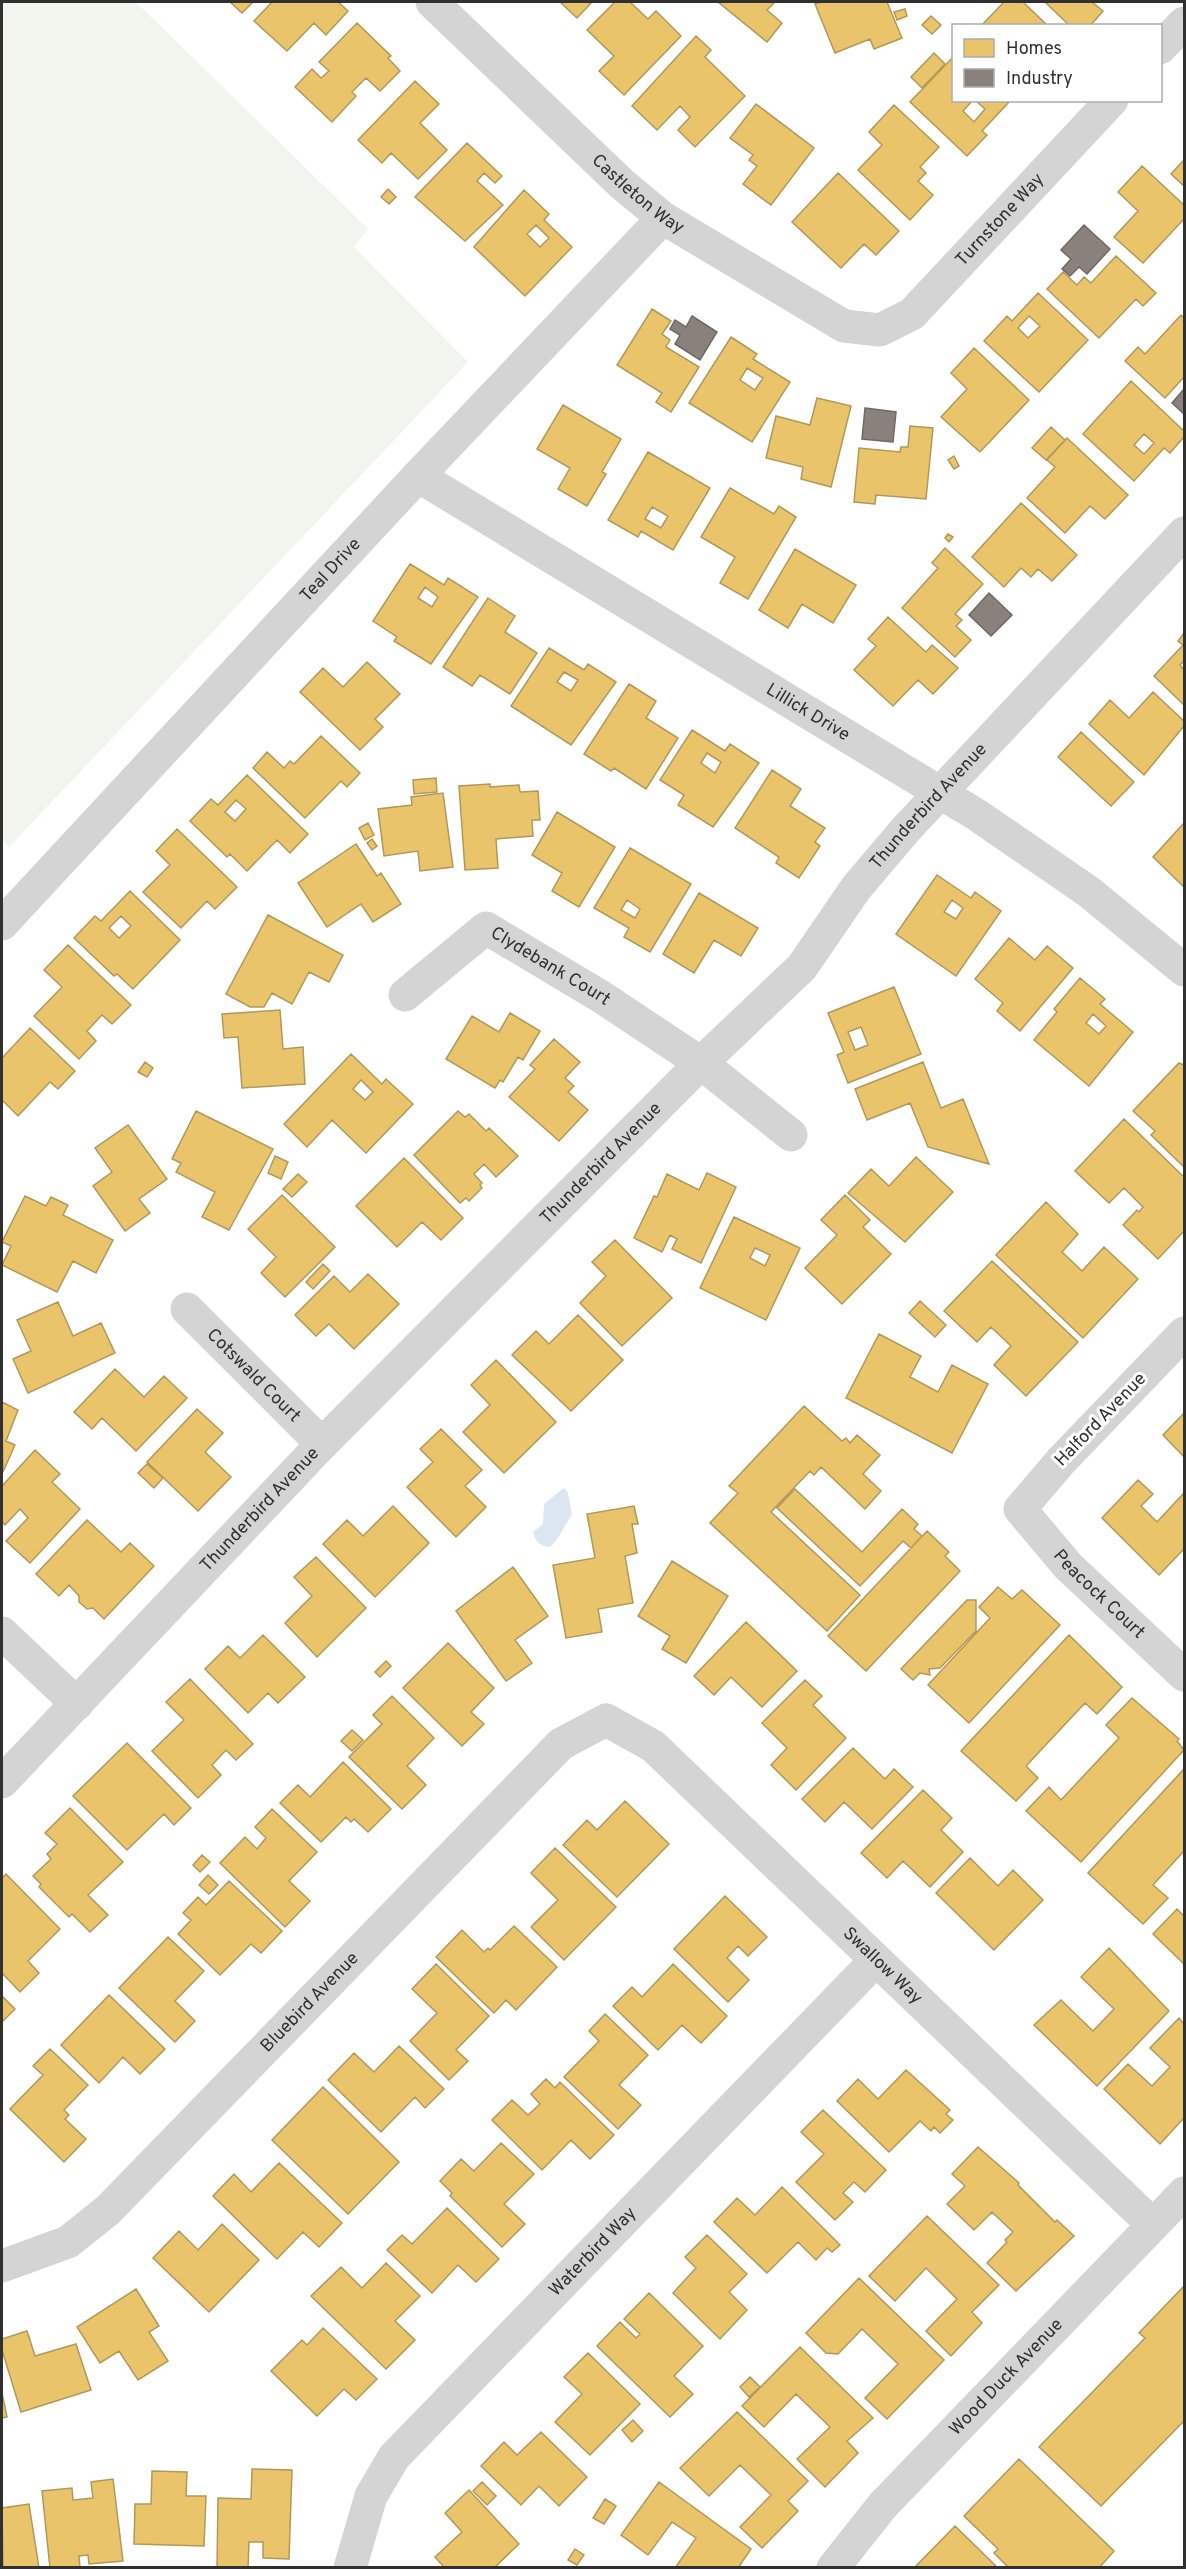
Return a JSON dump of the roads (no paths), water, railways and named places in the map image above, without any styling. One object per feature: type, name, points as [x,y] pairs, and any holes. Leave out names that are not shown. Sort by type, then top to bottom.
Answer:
[{"type":"street","name":"Castleton Way","points":[[432,2],[622,184],[663,218],[844,326],[880,330]]},
{"type":"street","points":[[1162,47],[1185,23]]},
{"type":"street","name":"Turnstone Way","points":[[880,330],[912,314],[1110,102]]},
{"type":"street","name":"Teal Drive","points":[[2,924],[418,476],[663,218]]},
{"type":"street","name":"Lillick Drive","points":[[418,476],[940,793],[1089,892],[1185,970]]},
{"type":"street","name":"Thunderbird Avenue","points":[[2,1782],[322,1443],[701,1063],[802,967],[856,888],[940,793],[1185,533]]},
{"type":"street","name":"Clydebank Court","points":[[405,995],[486,928],[600,996],[701,1063]]},
{"type":"street","points":[[701,1063],[791,1135]]},
{"type":"street","name":"Cotswald Court","points":[[187,1309],[322,1443]]},
{"type":"street","name":"Halford Avenue","points":[[1020,1509],[1061,1461],[1185,1333]]},
{"type":"street","name":"Peacock Court","points":[[1020,1509],[1068,1566],[1185,1675]]},
{"type":"street","points":[[2,1633],[77,1704]]},
{"type":"street","name":"Swallow Way","points":[[606,1720],[653,1746],[1152,2224]]},
{"type":"street","name":"Bluebird Avenue","points":[[2,2266],[68,2242],[108,2210],[561,1744],[606,1720]]},
{"type":"street","name":"Waterbird Way","points":[[350,2568],[371,2496],[394,2457],[876,1960]]},
{"type":"street","name":"Wood Duck Avenue","points":[[833,2568],[883,2505],[1152,2224],[1185,2193]]}]
